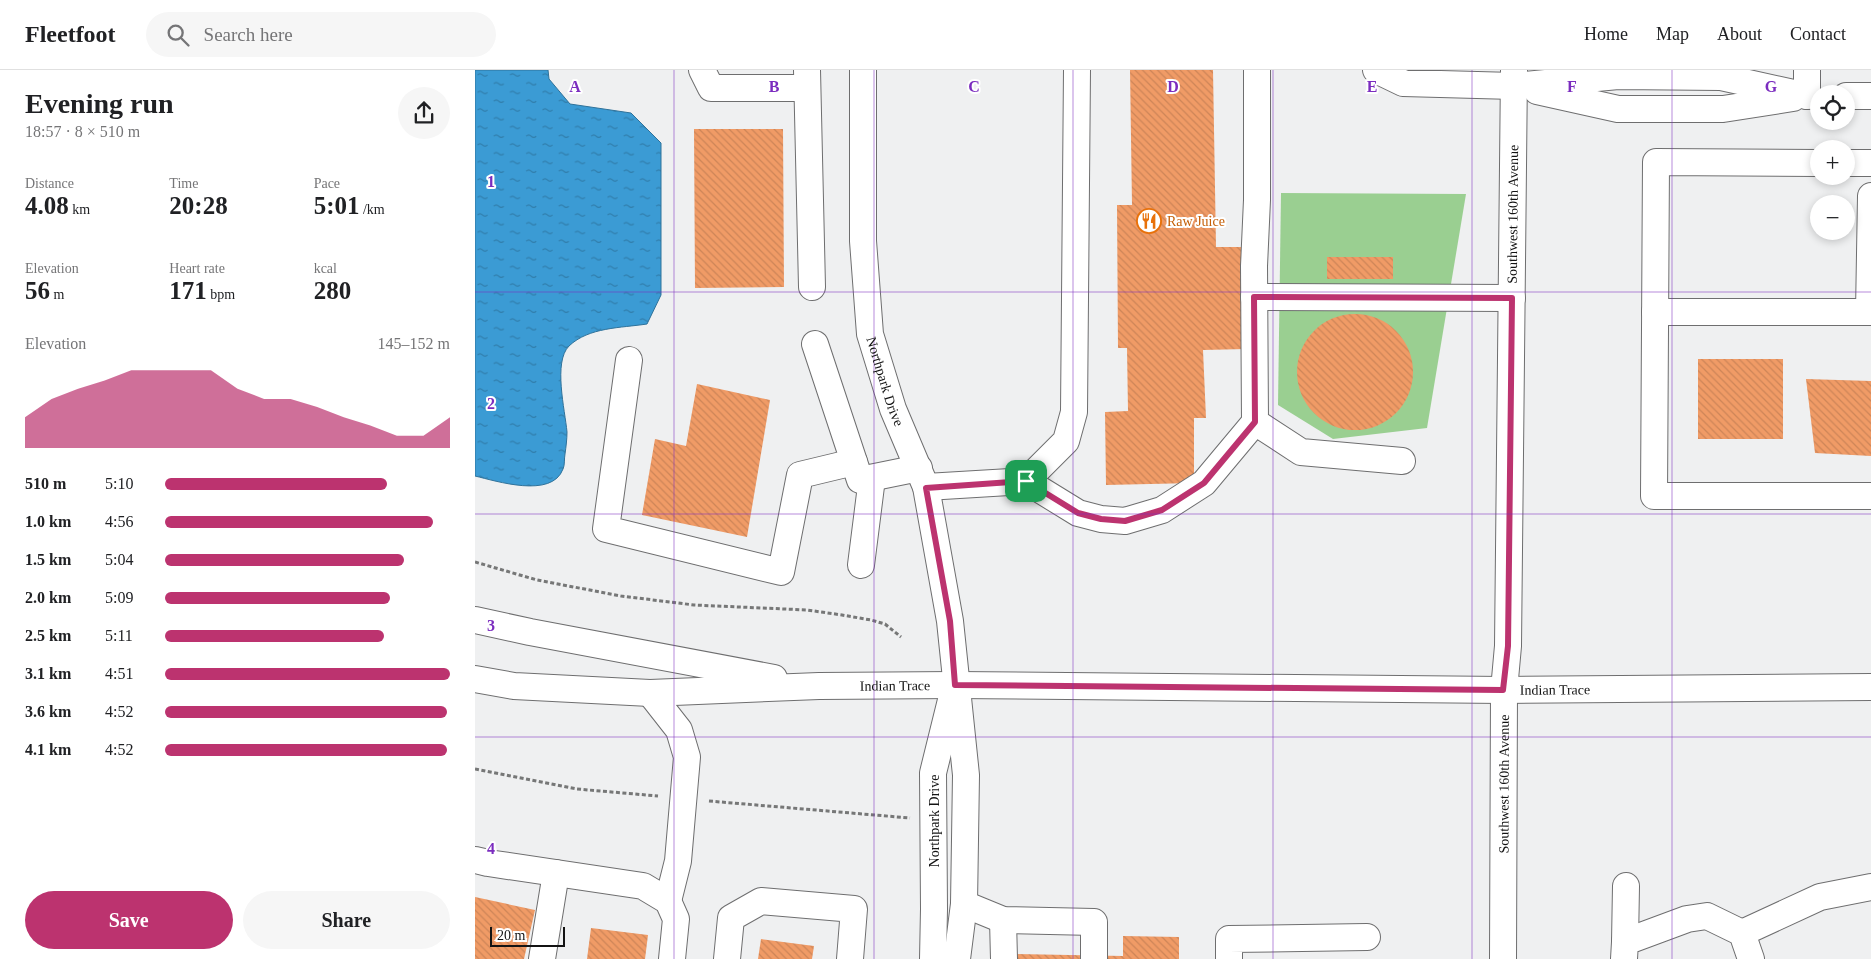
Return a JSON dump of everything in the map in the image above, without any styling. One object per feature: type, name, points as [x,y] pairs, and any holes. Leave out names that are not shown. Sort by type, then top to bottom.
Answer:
[{"type":"street","points":[[702,70],[711,88],[807,79],[812,288]]},
{"type":"street","name":"Northpark Drive","points":[[863,70],[863,241],[870,334],[893,409],[923,478],[950,621],[955,685],[966,775],[963,904],[957,959]]},
{"type":"street","points":[[1026,481],[1066,441],[1074,412],[1077,70]]},
{"type":"street","points":[[629,360],[606,529],[781,572],[800,475],[863,470],[923,478],[1026,481],[1078,513],[1101,519],[1125,521],[1162,510],[1204,483],[1255,422],[1254,297],[1257,70]]},
{"type":"street","points":[[1376,70],[1403,83],[1453,77],[1514,78],[1617,109],[1723,109],[1810,96]]},
{"type":"street","points":[[1807,70],[1810,85]]},
{"type":"street","name":"Southwest 160th Avenue","points":[[1503,959],[1503,690],[1508,646],[1514,78]]},
{"type":"street","points":[[1855,96],[1871,96]]},
{"type":"street","points":[[1810,163],[1656,162],[1654,496],[1871,496]]},
{"type":"street","points":[[1855,163],[1871,163]]},
{"type":"street","points":[[1655,312],[1870,312],[1871,196]]},
{"type":"street","points":[[1254,297],[1512,298]]},
{"type":"street","points":[[815,344],[863,470],[861,566]]},
{"type":"street","points":[[1255,422],[1301,452],[1402,461]]},
{"type":"street","name":"Indian Trace","points":[[475,620],[819,686]]},
{"type":"street","name":"Indian Trace","points":[[475,680],[514,686],[650,693],[819,686],[955,685],[1503,690],[1871,687]]},
{"type":"street","name":"Northpark Drive","points":[[933,959],[933,773],[955,685]]},
{"type":"street","points":[[650,693],[679,730],[687,757],[678,861],[668,901]]},
{"type":"street","points":[[475,860],[643,886],[668,901],[676,918],[672,959]]},
{"type":"street","points":[[542,959],[556,873]]},
{"type":"street","points":[[1627,886],[1625,951],[1687,919],[1707,916],[1742,932],[1751,959]]},
{"type":"street","points":[[1742,932],[1820,897],[1871,887]]},
{"type":"street","points":[[727,959],[731,918],[761,901],[854,909],[850,959]]},
{"type":"street","points":[[963,904],[1003,920],[1094,922],[1094,959]]},
{"type":"street","points":[[1003,920],[1004,959]]},
{"type":"street","points":[[1229,959],[1229,939],[1367,938]]},
{"type":"path","points":[[475,562],[537,580],[621,596],[694,605],[807,610],[842,614],[885,624],[901,637]]},
{"type":"green space","points":[[1281,193],[1466,194],[1427,428],[1333,439],[1278,405]]},
{"type":"water","points":[[475,70],[548,70],[549,79],[570,104],[631,113],[661,143],[661,295],[647,324],[616,328],[586,335],[569,346],[564,353],[561,387],[567,432],[564,467],[557,478],[536,486],[509,484],[475,476]]},
{"type":"building","points":[[1130,70],[1213,70],[1216,247],[1245,247],[1247,349],[1203,350],[1206,418],[1194,418],[1194,483],[1106,485],[1105,412],[1128,411],[1127,348],[1118,348],[1117,205],[1132,205]]},
{"type":"building","points":[[694,129],[783,129],[784,287],[695,288]]},
{"type":"building","points":[[1327,257],[1393,257],[1393,279],[1327,279]]},
{"type":"building","points":[[1355,314],[1377,319],[1396,331],[1408,350],[1413,372],[1408,394],[1396,413],[1377,425],[1355,430],[1333,425],[1314,413],[1302,394],[1297,372],[1302,350],[1314,331],[1333,319]]},
{"type":"building","points":[[1698,359],[1783,359],[1783,439],[1698,439]]},
{"type":"building","points":[[1806,379],[1871,381],[1871,456],[1815,453]]},
{"type":"building","points":[[697,384],[770,400],[747,537],[642,515],[655,439],[686,446]]},
{"type":"building","points":[[475,897],[535,910],[524,959],[475,959]]},
{"type":"building","points":[[591,928],[648,935],[645,959],[587,959]]},
{"type":"building","points":[[1123,936],[1179,937],[1179,959],[1013,959],[1013,954],[1123,956]]},
{"type":"building","points":[[761,939],[814,946],[812,959],[758,959]]},
{"type":"place","name":"Raw Juice","points":[[1149,221]]},
{"type":"route","points":[[1254,297],[1512,298],[1508,646],[1503,690],[955,685],[950,621],[926,488],[1026,481],[1078,513],[1101,519],[1125,521],[1162,510],[1204,483],[1255,422],[1254,297]]}]
